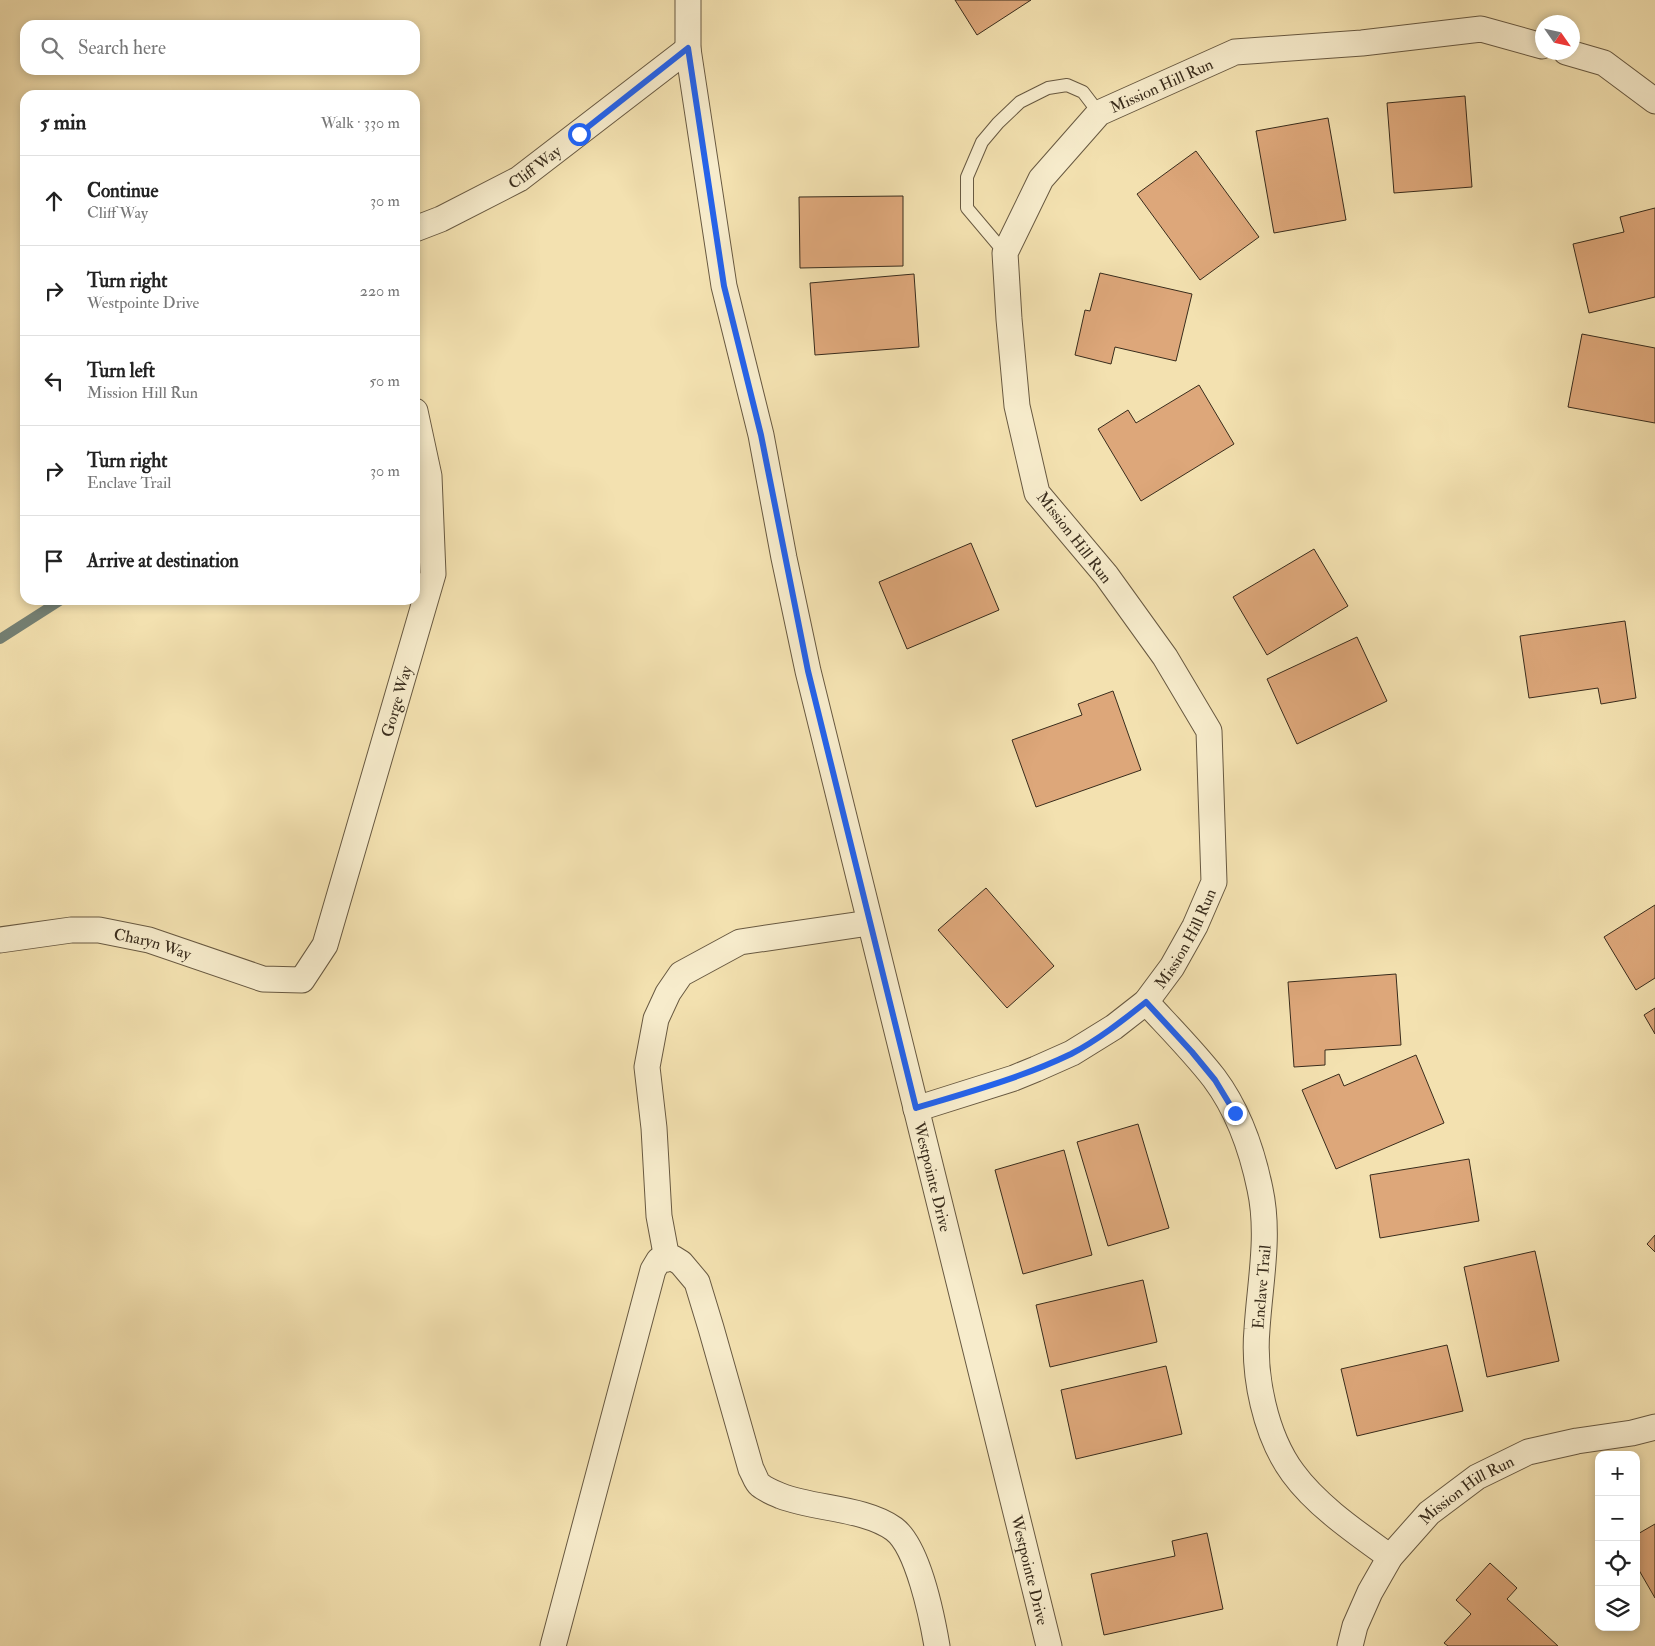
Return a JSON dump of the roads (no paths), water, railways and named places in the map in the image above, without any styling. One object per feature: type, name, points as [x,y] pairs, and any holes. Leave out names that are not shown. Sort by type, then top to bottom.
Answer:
[{"type":"street","name":"Westpointe Drive","points":[[688,0],[688,48],[724,286],[761,435],[808,671],[1049,1646]]},
{"type":"street","name":"Mission Hill Run","points":[[916,1108],[1014,1078],[1072,1053],[1114,1027],[1146,1002],[1172,966],[1195,926],[1214,882],[1209,731],[1165,657],[1111,582],[1037,493],[1017,406],[1005,253],[1041,179],[1099,113],[1236,52],[1362,43],[1481,29],[1535,44]]},
{"type":"street","name":"Cliff Way","points":[[420,227],[441,219],[520,179],[688,48]]},
{"type":"street","points":[[1580,56],[1604,63],[1655,101]]},
{"type":"street","name":"Gorge Way","points":[[302,980],[325,946],[433,574],[429,476],[420,434]]},
{"type":"street","points":[[667,1259],[659,1216],[654,1128],[647,1067],[656,1019],[668,993],[680,974],[740,942],[869,923]]},
{"type":"street","name":"Charyn Way","points":[[0,940],[71,930],[99,930],[149,940],[263,979],[302,980]]},
{"type":"street","name":"Enclave Trail","points":[[1146,1002],[1215,1080],[1235,1113],[1250,1150],[1261,1191],[1265,1236],[1256,1330],[1256,1367],[1264,1406],[1275,1440],[1293,1473],[1320,1501],[1390,1557]]},
{"type":"street","points":[[553,1646],[653,1270],[659,1260],[673,1258],[681,1263],[697,1282],[712,1328],[751,1469],[759,1485],[793,1501],[875,1519],[895,1530],[911,1551],[932,1616],[937,1646]]},
{"type":"street","name":"Mission Hill Run","points":[[1350,1646],[1355,1626],[1370,1592],[1390,1557],[1429,1513],[1477,1477],[1528,1452],[1655,1427]]},
{"type":"lane","points":[[1005,253],[967,208],[967,177],[982,142],[1020,102],[1048,88],[1067,85],[1083,92],[1099,113]]},
{"type":"waterway","points":[[0,639],[53,605]]}]
